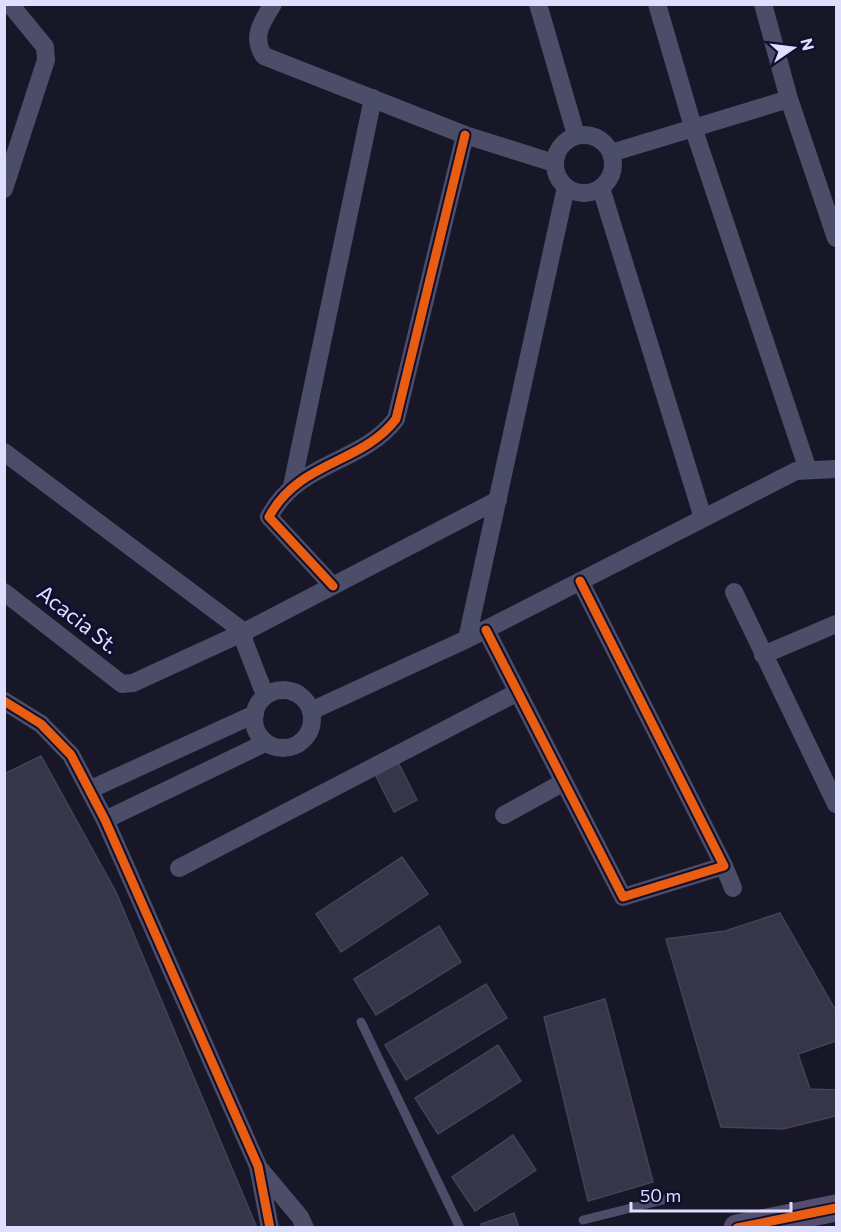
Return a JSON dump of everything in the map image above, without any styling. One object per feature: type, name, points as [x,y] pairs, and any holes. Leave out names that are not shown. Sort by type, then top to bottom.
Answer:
[{"type":"main road","points":[[737,1227],[837,1208]]},
{"type":"street","points":[[4,189],[8,160],[44,72],[45,47],[10,4]]},
{"type":"street","points":[[273,4],[259,27],[259,48],[264,56],[465,135],[555,163]]},
{"type":"street","points":[[538,4],[576,135]]},
{"type":"street","points":[[657,4],[693,127],[808,470]]},
{"type":"street","points":[[763,4],[789,99],[837,238]]},
{"type":"street","points":[[292,486],[373,98]]},
{"type":"street","points":[[611,153],[789,99]]},
{"type":"street","points":[[333,586],[269,517],[279,498],[292,486],[385,434],[396,418],[465,135]]},
{"type":"street","points":[[576,135],[594,136],[602,140],[611,153],[612,174],[601,188],[583,193],[566,187],[556,172],[555,163],[561,145],[576,135]]},
{"type":"street","points":[[467,639],[566,187]]},
{"type":"street","points":[[601,188],[703,518]]},
{"type":"street","points":[[4,452],[244,632]]},
{"type":"street","points":[[311,711],[486,630],[796,471],[837,469]]},
{"type":"street","points":[[244,632],[498,500]]},
{"type":"street","points":[[580,581],[733,888]]},
{"type":"street","name":"Acacia St.","points":[[4,592],[122,684],[133,683],[244,632]]},
{"type":"street","points":[[734,592],[837,804]]},
{"type":"street","points":[[763,655],[837,624]]},
{"type":"street","points":[[486,630],[623,897],[724,866]]},
{"type":"street","points":[[244,632],[244,641],[265,695]]},
{"type":"street","points":[[273,690],[294,691],[308,703],[311,711],[310,730],[298,744],[280,748],[265,743],[256,732],[255,714],[258,703],[273,690]]},
{"type":"street","points":[[179,868],[518,692]]},
{"type":"street","points":[[5,701],[55,735],[71,754],[105,820],[258,1166],[270,1227]]},
{"type":"street","points":[[89,790],[255,714]]},
{"type":"street","points":[[105,820],[265,743]]},
{"type":"street","points":[[504,815],[564,782]]},
{"type":"street","points":[[258,1166],[300,1217],[305,1227]]},
{"type":"lane","points":[[361,1022],[460,1227]]},
{"type":"lane","points":[[583,1220],[671,1198]]},
{"type":"building","points":[[41,756],[116,892],[257,1228],[4,1228],[4,774]]},
{"type":"building","points":[[396,758],[417,800],[394,812],[373,770]]},
{"type":"building","points":[[402,857],[428,894],[341,952],[316,914]]},
{"type":"building","points":[[780,913],[836,1011],[836,1041],[798,1054],[810,1089],[836,1090],[836,1116],[783,1129],[721,1127],[666,939],[725,931]]},
{"type":"building","points":[[439,926],[461,962],[376,1015],[354,979]]},
{"type":"building","points":[[486,984],[507,1018],[406,1080],[385,1045]]},
{"type":"building","points":[[605,999],[653,1182],[588,1201],[544,1017]]},
{"type":"building","points":[[498,1045],[521,1081],[438,1134],[415,1098]]},
{"type":"building","points":[[513,1135],[536,1170],[475,1211],[452,1177]]},
{"type":"building","points":[[514,1213],[519,1228],[482,1228],[481,1224]]},
{"type":"cycle path","points":[[333,586],[269,517],[281,499],[296,484],[366,445],[382,434],[396,419],[465,135]]},
{"type":"cycle path","points":[[486,630],[623,897],[724,866],[580,581]]},
{"type":"cycle path","points":[[4,701],[41,724],[71,755],[105,820],[258,1166],[270,1228]]},
{"type":"cycle path","points":[[737,1228],[836,1208]]}]
